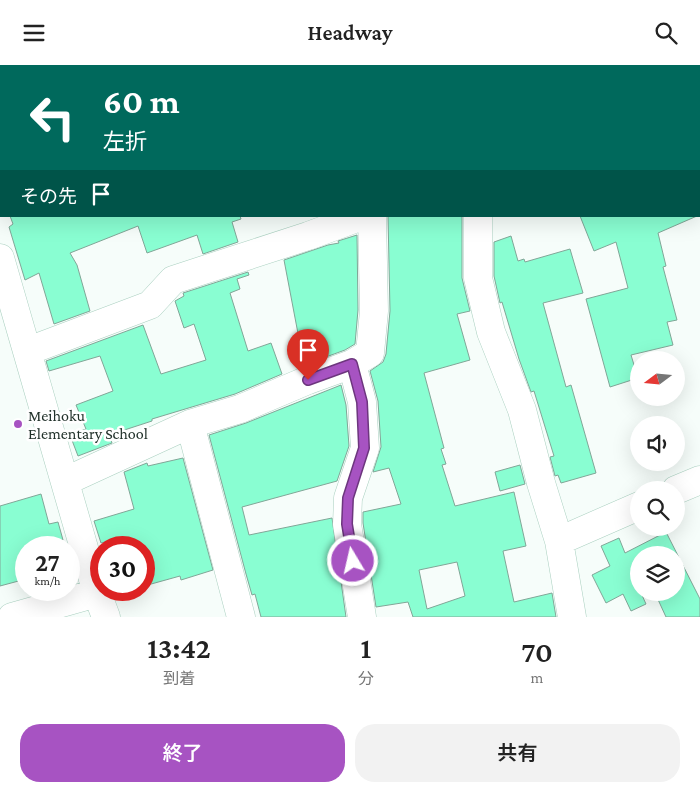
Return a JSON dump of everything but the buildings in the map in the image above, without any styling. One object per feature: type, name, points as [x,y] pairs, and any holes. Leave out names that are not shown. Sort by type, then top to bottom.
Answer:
[{"type":"street","points":[[28,351],[150,305],[173,280],[308,236],[359,217]]},
{"type":"street","points":[[66,481],[190,424],[240,409],[308,380],[352,364],[370,353],[374,311],[372,217]]},
{"type":"street","points":[[478,217],[478,278],[491,332],[522,410],[540,483],[559,541],[572,617]]},
{"type":"street","points":[[0,258],[102,605],[12,617]]},
{"type":"street","points":[[352,364],[362,402],[364,448],[348,498],[347,524],[362,617]]},
{"type":"street","points":[[190,424],[242,617]]},
{"type":"street","points":[[685,486],[700,480]]},
{"type":"street","points":[[559,541],[630,510]]},
{"type":"place","name":"Meihoku Elementary School","points":[[18,424]]},
{"type":"route","points":[[308,380],[352,364],[362,402],[364,448],[348,498],[347,524],[353,561]]}]
